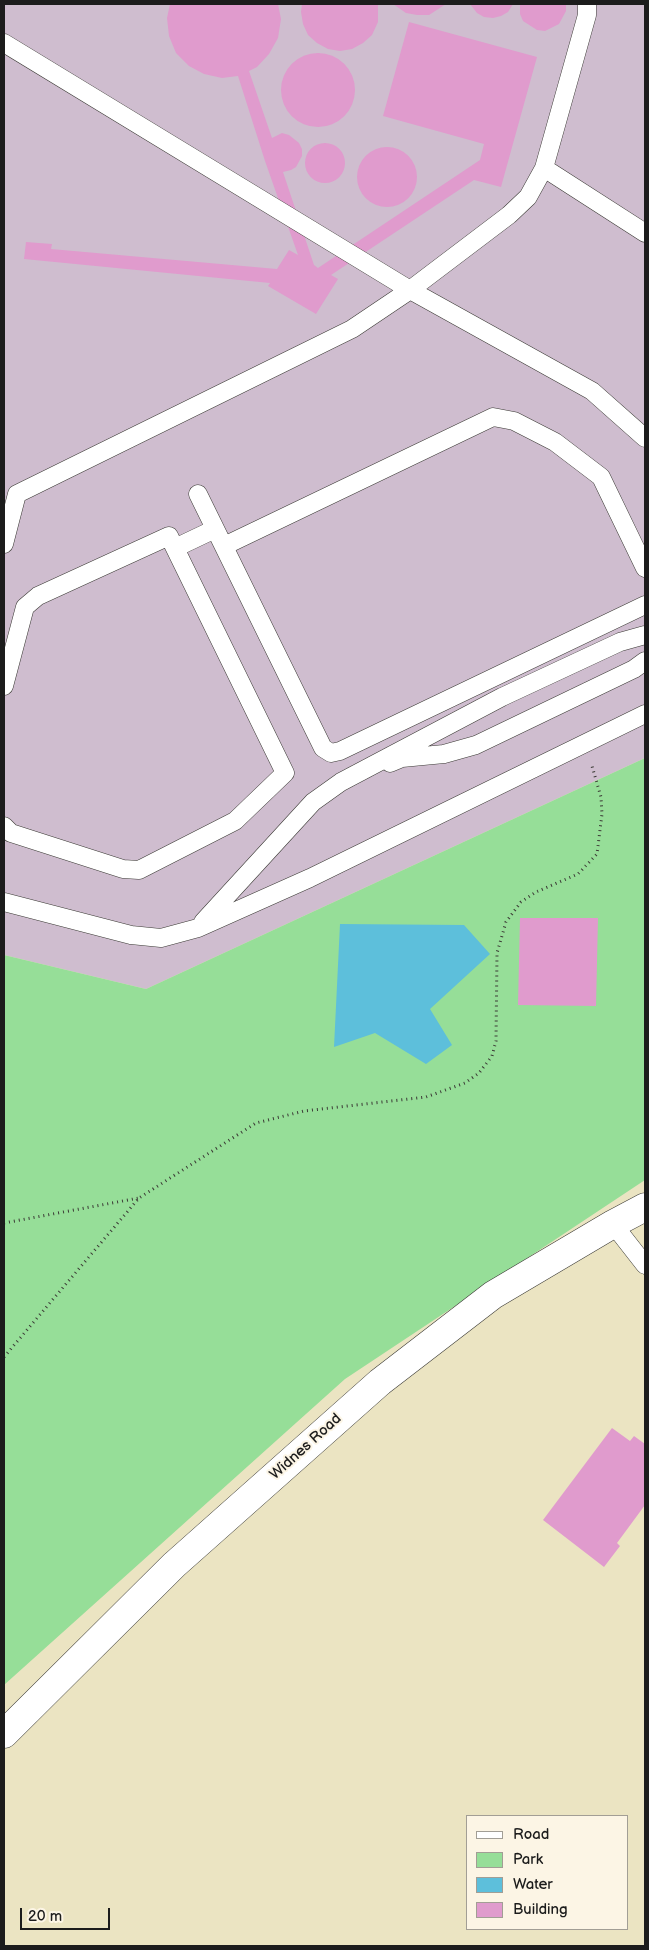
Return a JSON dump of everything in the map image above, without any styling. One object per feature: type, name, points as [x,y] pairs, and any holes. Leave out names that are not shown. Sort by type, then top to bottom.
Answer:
[{"type":"main road","name":"Widnes Road","points":[[4,1734],[174,1565],[380,1382],[493,1295],[645,1207]]},
{"type":"lane","points":[[4,544],[18,494],[352,329],[410,290],[509,215],[528,197],[538,182],[544,168],[587,15],[587,4]]},
{"type":"lane","points":[[4,43],[410,290],[592,391],[645,438]]},
{"type":"lane","points":[[544,168],[645,233]]},
{"type":"lane","points":[[224,546],[493,417],[514,421],[555,442],[601,477],[645,568]]},
{"type":"lane","points":[[198,494],[323,748],[331,753],[340,751],[645,605]]},
{"type":"lane","points":[[175,548],[215,529]]},
{"type":"lane","points":[[4,686],[25,607],[38,596],[169,536],[285,773],[235,821],[139,870],[123,869],[11,833],[4,826]]},
{"type":"lane","points":[[198,928],[313,802],[341,782],[502,697],[620,642],[645,635]]},
{"type":"lane","points":[[341,782],[402,758],[444,754],[476,745],[645,662]]},
{"type":"lane","points":[[4,902],[131,936],[161,938],[198,928],[310,878],[645,714]]},
{"type":"lane","points":[[613,1224],[645,1265]]},
{"type":"path","points":[[4,1357],[139,1198],[256,1122],[304,1111],[426,1097],[466,1082],[479,1073],[492,1056],[496,1041],[497,953],[506,922],[521,902],[536,892],[578,874],[597,854],[602,814],[601,797],[592,764],[583,744]]},
{"type":"path","points":[[4,1224],[139,1198]]},
{"type":"shaded area","points":[[4,4],[645,4],[645,758],[146,989],[4,955]]},
{"type":"green space","points":[[645,758],[645,1180],[345,1379],[4,1685],[4,955],[146,989]]},
{"type":"water","points":[[340,924],[464,925],[490,954],[430,1009],[452,1045],[426,1064],[375,1033],[334,1047]]},
{"type":"building","points":[[170,4],[278,4],[281,19],[278,38],[269,54],[257,67],[249,71],[272,138],[282,133],[289,135],[299,143],[302,149],[302,156],[296,167],[283,172],[314,265],[318,268],[480,160],[484,144],[383,116],[409,22],[537,57],[501,187],[474,180],[331,275],[338,279],[316,314],[268,286],[270,283],[24,259],[26,242],[52,244],[51,249],[277,269],[289,250],[298,255],[238,76],[222,78],[204,74],[189,66],[176,53],[169,36],[167,18]]},
{"type":"building","points":[[302,4],[378,4],[378,22],[372,35],[352,49],[340,51],[328,49],[308,35],[303,24]]},
{"type":"building","points":[[393,4],[446,4],[429,15],[417,15],[406,13]]},
{"type":"building","points":[[470,4],[513,4],[508,12],[493,18],[484,17],[477,13]]},
{"type":"building","points":[[520,4],[566,4],[566,11],[559,24],[545,31],[537,30],[523,21],[520,14]]},
{"type":"building","points":[[318,53],[339,59],[349,69],[355,90],[349,111],[339,121],[318,127],[297,121],[287,111],[281,90],[287,69],[297,59]]},
{"type":"building","points":[[329,143],[336,146],[342,152],[345,163],[344,171],[336,180],[329,183],[321,183],[314,180],[306,171],[305,159],[308,152],[317,144]]},
{"type":"building","points":[[387,147],[404,152],[412,160],[417,177],[412,194],[404,202],[387,207],[370,202],[362,194],[357,177],[362,160],[370,152]]},
{"type":"building","points":[[520,918],[598,918],[596,1006],[518,1005]]},
{"type":"building","points":[[612,1428],[630,1441],[634,1436],[645,1444],[645,1505],[617,1543],[620,1546],[604,1567],[543,1520]]}]
